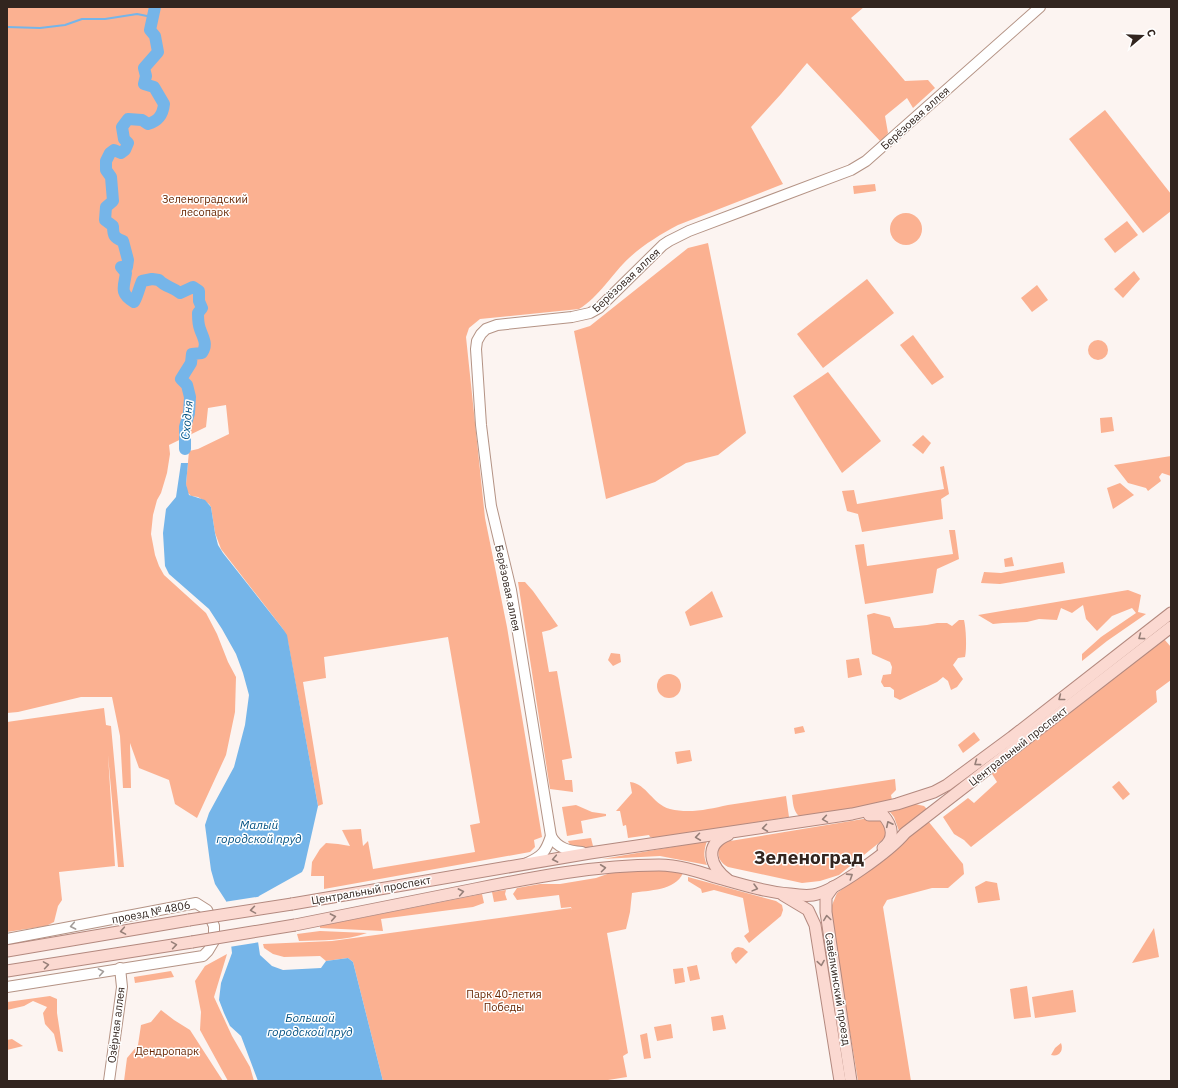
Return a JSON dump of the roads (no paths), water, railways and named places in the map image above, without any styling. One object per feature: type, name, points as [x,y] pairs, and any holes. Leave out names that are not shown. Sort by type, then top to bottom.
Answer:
[{"type":"main road","name":"Центральный проспект","points":[[7,971],[295,925],[565,872],[631,865],[662,865],[684,868],[779,893],[812,895],[823,892],[834,887],[866,866],[898,842],[905,833],[933,812],[1113,665],[1171,613]]},
{"type":"main road","name":"Центральный проспект","points":[[7,952],[590,853],[852,814],[897,804],[934,792],[947,785],[1113,665],[1171,627]]},
{"type":"main road","points":[[909,800],[924,803],[933,812]]},
{"type":"main road","name":"Центральный проспект","points":[[852,814],[883,815],[888,820],[891,828],[892,837],[887,845],[872,858],[866,866]]},
{"type":"main road","name":"Центральный проспект","points":[[730,881],[716,868],[712,856],[715,844],[725,836],[736,832]]},
{"type":"main road","name":"Савёлкинский проезд","points":[[834,887],[826,897],[826,912],[852,1081]]},
{"type":"main road","name":"Савёлкинский проезд","points":[[779,893],[808,910],[815,925],[840,1081]]},
{"type":"street","name":"Берёзовая аллея","points":[[551,836],[511,590],[488,490],[476,357],[477,341],[481,334],[486,329],[497,325],[572,317],[590,313],[599,308],[636,270],[669,241],[689,231],[851,170],[866,161],[1040,7]]},
{"type":"street","points":[[551,836],[558,845],[564,849],[590,853]]},
{"type":"street","points":[[520,866],[543,854],[547,849],[551,836]]},
{"type":"street","name":"проезд № 4806","points":[[7,939],[196,903],[208,910],[214,926],[214,941],[203,956],[7,987]]},
{"type":"street","name":"Озёрная аллея","points":[[109,1081],[122,987],[120,968]]},
{"type":"water","name":"Малый городской пруд","points":[[181,463],[188,463],[186,484],[189,495],[205,500],[211,507],[218,545],[287,635],[318,806],[302,872],[259,896],[253,908],[260,955],[272,966],[283,970],[321,968],[326,961],[348,958],[353,962],[383,1081],[258,1081],[241,1036],[230,1026],[219,1000],[221,983],[232,953],[226,901],[215,884],[211,870],[205,825],[209,813],[234,767],[245,725],[249,695],[236,654],[209,609],[169,574],[165,566],[163,533],[166,509],[176,497]]},
{"type":"waterway","name":"Сходня","points":[[155,7],[150,30],[155,36],[158,52],[144,68],[146,76],[144,84],[154,87],[164,104],[160,117],[152,123],[148,124],[142,120],[128,119],[122,127],[124,139],[128,143],[125,150],[121,153],[114,150],[110,153],[106,161],[106,170],[111,177],[113,201],[106,207],[105,220],[113,226],[116,237],[123,241],[128,260],[127,267],[121,267],[126,273],[124,293],[129,299],[134,302],[142,281],[152,279],[159,280],[180,293],[193,287],[199,291],[199,301],[202,308],[198,313],[198,321],[205,347],[202,353],[192,354],[191,363],[181,379],[187,385],[190,397],[189,413],[185,427],[185,449]]},
{"type":"waterway","points":[[7,27],[40,28],[65,25],[82,19],[105,19],[137,14],[147,16],[154,14]]},
{"type":"district","name":"Зеленоград","points":[[809,857]]},
{"type":"park label","name":"Зеленоградский лесопарк","points":[[205,205]]},
{"type":"park label","name":"Парк 40-летия Победы","points":[[504,1000]]},
{"type":"park label","name":"Дендропарк","points":[[167,1051]]},
{"type":"water label","name":"Большой городской пруд","points":[[310,1025]]}]
